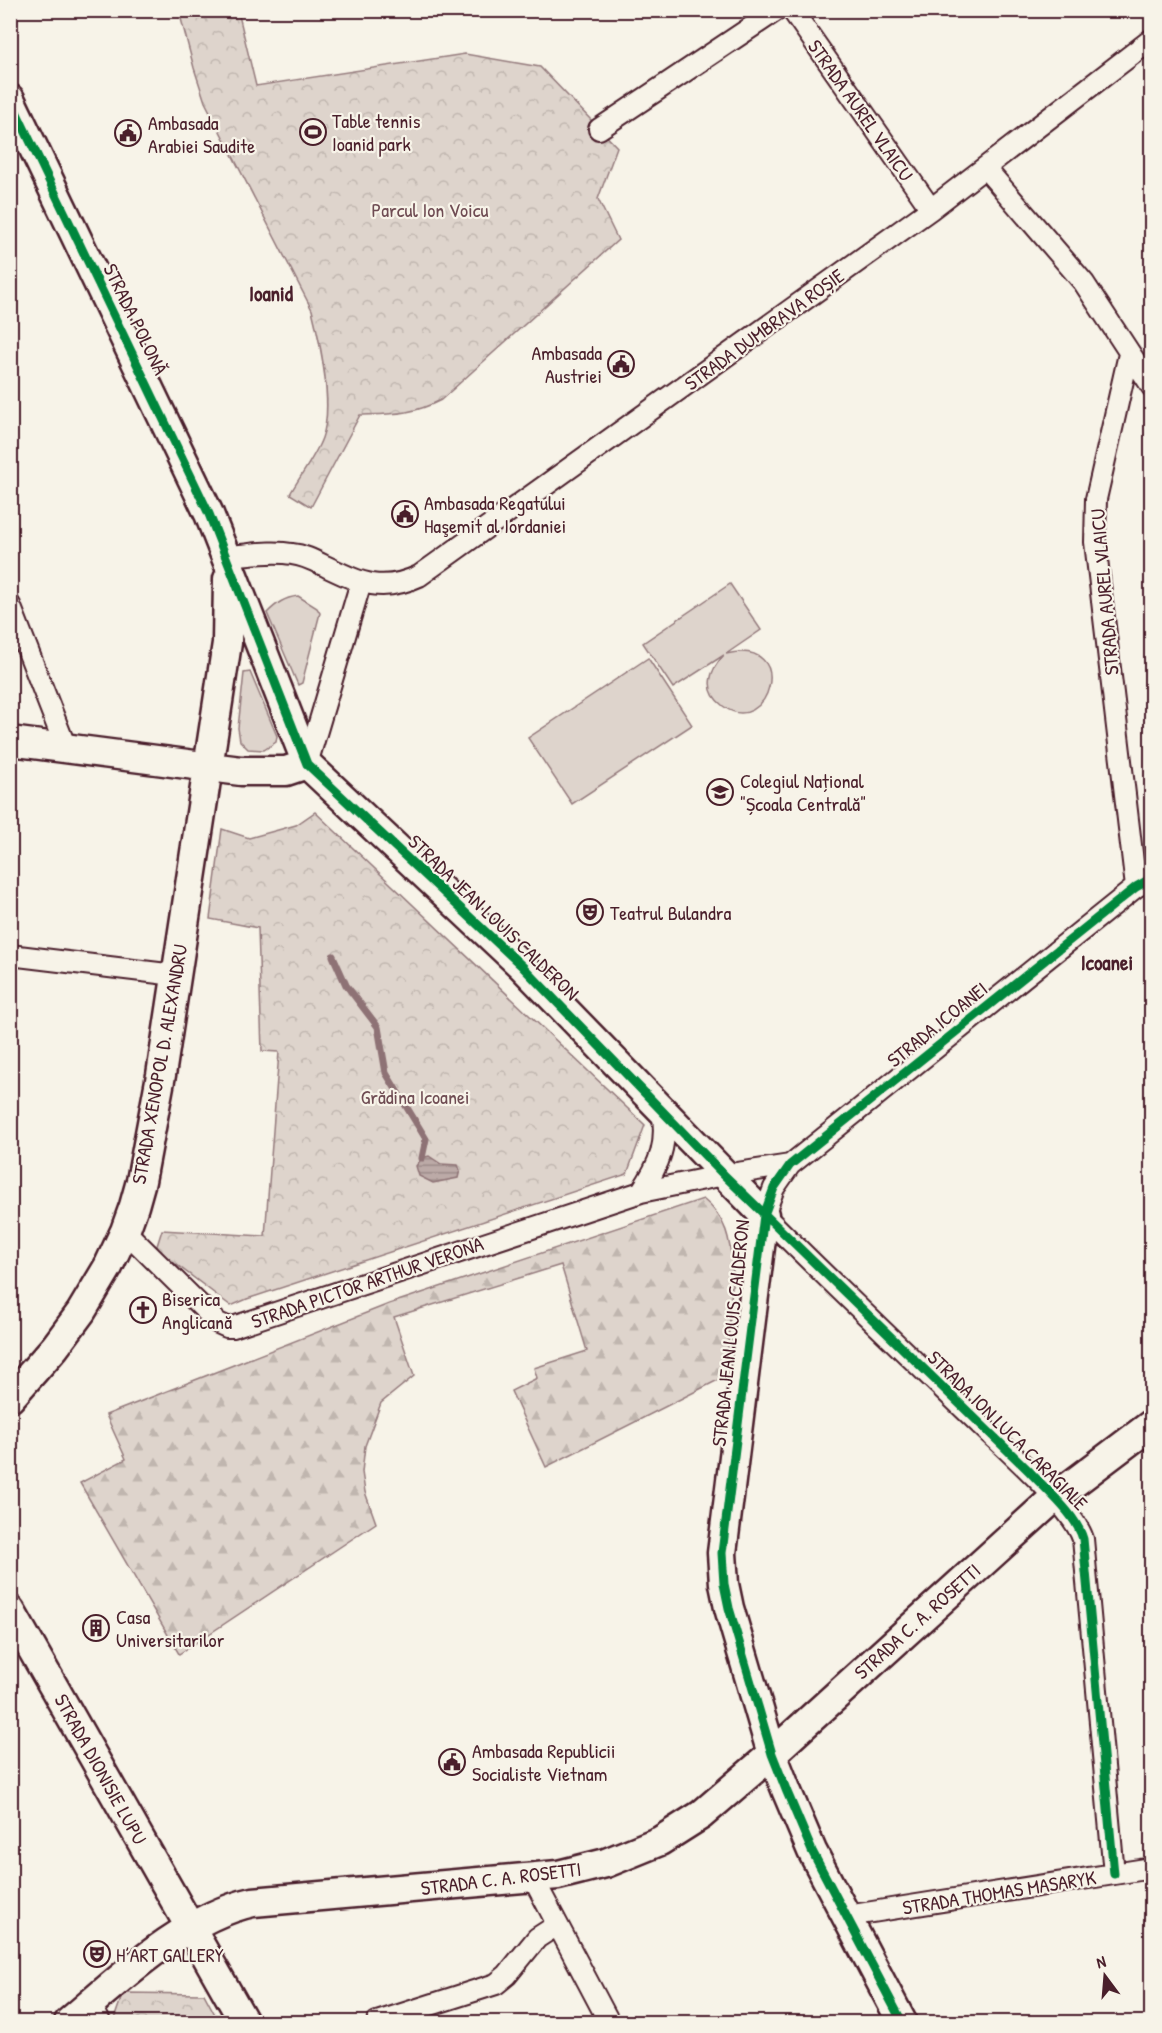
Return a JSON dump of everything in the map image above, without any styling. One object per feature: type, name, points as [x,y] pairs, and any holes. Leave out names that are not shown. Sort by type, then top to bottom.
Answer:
[{"type":"street","points":[[599,129],[777,10]]},
{"type":"street","name":"STRADA AUREL VLAICU","points":[[792,10],[931,209]]},
{"type":"street","name":"STRADA DUMBRAVA ROȘIE","points":[[227,556],[292,554],[305,557],[361,582],[390,586],[406,583],[419,576],[986,169],[1152,39]]},
{"type":"street","name":"STRADA POLONĂ","points":[[10,99],[209,514],[307,764]]},
{"type":"street","points":[[986,169],[1084,283],[1152,387]]},
{"type":"street","name":"STRADA AUREL VLAICU","points":[[1129,354],[1096,499],[1095,542],[1144,882]]},
{"type":"street","name":"STRADA XENOPOL D. ALEXANDRU","points":[[10,1398],[55,1347],[81,1312],[108,1267],[125,1231],[141,1181],[151,1132],[228,627],[227,556]]},
{"type":"street","points":[[10,741],[264,772],[286,771],[307,764],[361,582]]},
{"type":"street","points":[[10,605],[66,748]]},
{"type":"street","name":"STRADA JEAN LOUIS CALDERON","points":[[307,764],[522,966],[764,1215],[723,1553],[724,1584],[772,1754],[812,1851],[902,2022]]},
{"type":"street","name":"STRADA ICOANEI","points":[[764,1215],[774,1188],[790,1165],[1144,882]]},
{"type":"street","points":[[10,955],[175,975]]},
{"type":"street","points":[[641,1192],[660,1161],[665,1143],[662,1110]]},
{"type":"street","points":[[723,1175],[790,1165]]},
{"type":"street","name":"STRADA PICTOR ARTHUR VERONA","points":[[125,1231],[218,1323],[233,1327],[641,1192],[723,1175]]},
{"type":"street","name":"STRADA ION LUCA CARAGIALE","points":[[764,1215],[1029,1471],[1080,1529],[1083,1539],[1114,1874]]},
{"type":"street","name":"STRADA C. A. ROSETTI","points":[[69,2022],[96,2013],[153,1954],[190,1929],[225,1910],[253,1902],[533,1878],[606,1863],[660,1841],[701,1815],[772,1754],[1054,1498],[1152,1424]]},
{"type":"street","name":"STRADA DIONISIE LUPU","points":[[10,1610],[244,2022]]},
{"type":"street","name":"STRADA THOMAS MASARYK","points":[[847,1916],[1152,1868]]},
{"type":"street","points":[[533,1878],[609,2022]]},
{"type":"street","points":[[377,2022],[496,1984],[507,1975],[537,1938],[557,1925]]},
{"type":"green space","name":"Parcul Ion Voicu","points":[[179,11],[238,11],[256,86],[465,54],[540,67],[617,147],[598,199],[618,240],[441,400],[411,411],[360,415],[311,507],[290,494],[322,438],[327,409],[319,339],[312,310],[205,102]]},
{"type":"green space","points":[[730,584],[761,630],[726,654],[749,653],[763,660],[769,672],[769,686],[763,700],[753,710],[739,713],[716,700],[710,687],[715,667],[724,655],[673,688],[643,643]]},
{"type":"green space","points":[[298,596],[317,608],[320,613],[302,683],[298,685],[267,613],[281,602]]},
{"type":"green space","points":[[648,658],[692,725],[572,804],[528,738]]},
{"type":"green space","points":[[250,672],[277,736],[276,742],[264,750],[248,749],[240,741],[238,728],[244,673]]},
{"type":"green space","name":"Grădina Icoanei","points":[[315,812],[645,1125],[627,1174],[231,1306],[156,1249],[162,1230],[265,1236],[279,1052],[262,1051],[258,928],[210,919],[222,829],[249,838],[296,825]]},
{"type":"green space","points":[[703,1199],[717,1214],[726,1230],[732,1259],[726,1376],[546,1467],[511,1391],[537,1378],[534,1368],[587,1351],[561,1265],[394,1317],[414,1376],[381,1403],[365,1446],[362,1472],[365,1492],[376,1523],[179,1654],[80,1483],[126,1459],[106,1415],[389,1304]]},
{"type":"green space","points":[[123,1993],[204,1994],[219,2022],[113,2022]]},
{"type":"shaded area","points":[[429,1156],[441,1164],[458,1165],[460,1170],[458,1178],[433,1183],[419,1176],[416,1166],[422,1158]]},
{"type":"waterway","points":[[333,956],[346,985],[378,1027],[386,1073],[426,1139],[422,1158]]},
{"type":"cycle path","points":[[10,99],[209,514],[307,764],[522,966],[724,1175],[1029,1471],[1074,1520],[1083,1539],[1114,1874]]},
{"type":"cycle path","points":[[902,2022],[812,1851],[787,1792],[772,1754],[724,1584],[722,1553],[764,1215],[774,1188],[790,1165],[1136,887],[1152,878]]},
{"type":"place","name":"Table tennis Ioanid park","points":[[313,132]]},
{"type":"place","name":"Ambasada Arabiei Saudite","points":[[128,133]]},
{"type":"place","name":"Ambasada Austriei","points":[[621,364]]},
{"type":"place","name":"Ambasada Regatului Haşemit al Iordaniei","points":[[405,514]]},
{"type":"place","name":"Colegiul Național \"Școala Centrală\"","points":[[720,792]]},
{"type":"place","name":"Teatrul Bulandra","points":[[590,912]]},
{"type":"place","name":"Biserica Anglicană","points":[[143,1310]]},
{"type":"place","name":"Casa Universitarilor","points":[[96,1628]]},
{"type":"place","name":"Ambasada Republicii Socialiste Vietnam","points":[[452,1762]]},
{"type":"place","name":"H’ART GALLERY","points":[[97,1954]]},
{"type":"district","name":"Ioanid","points":[[271,293]]},
{"type":"district","name":"Icoanei","points":[[1107,962]]}]
